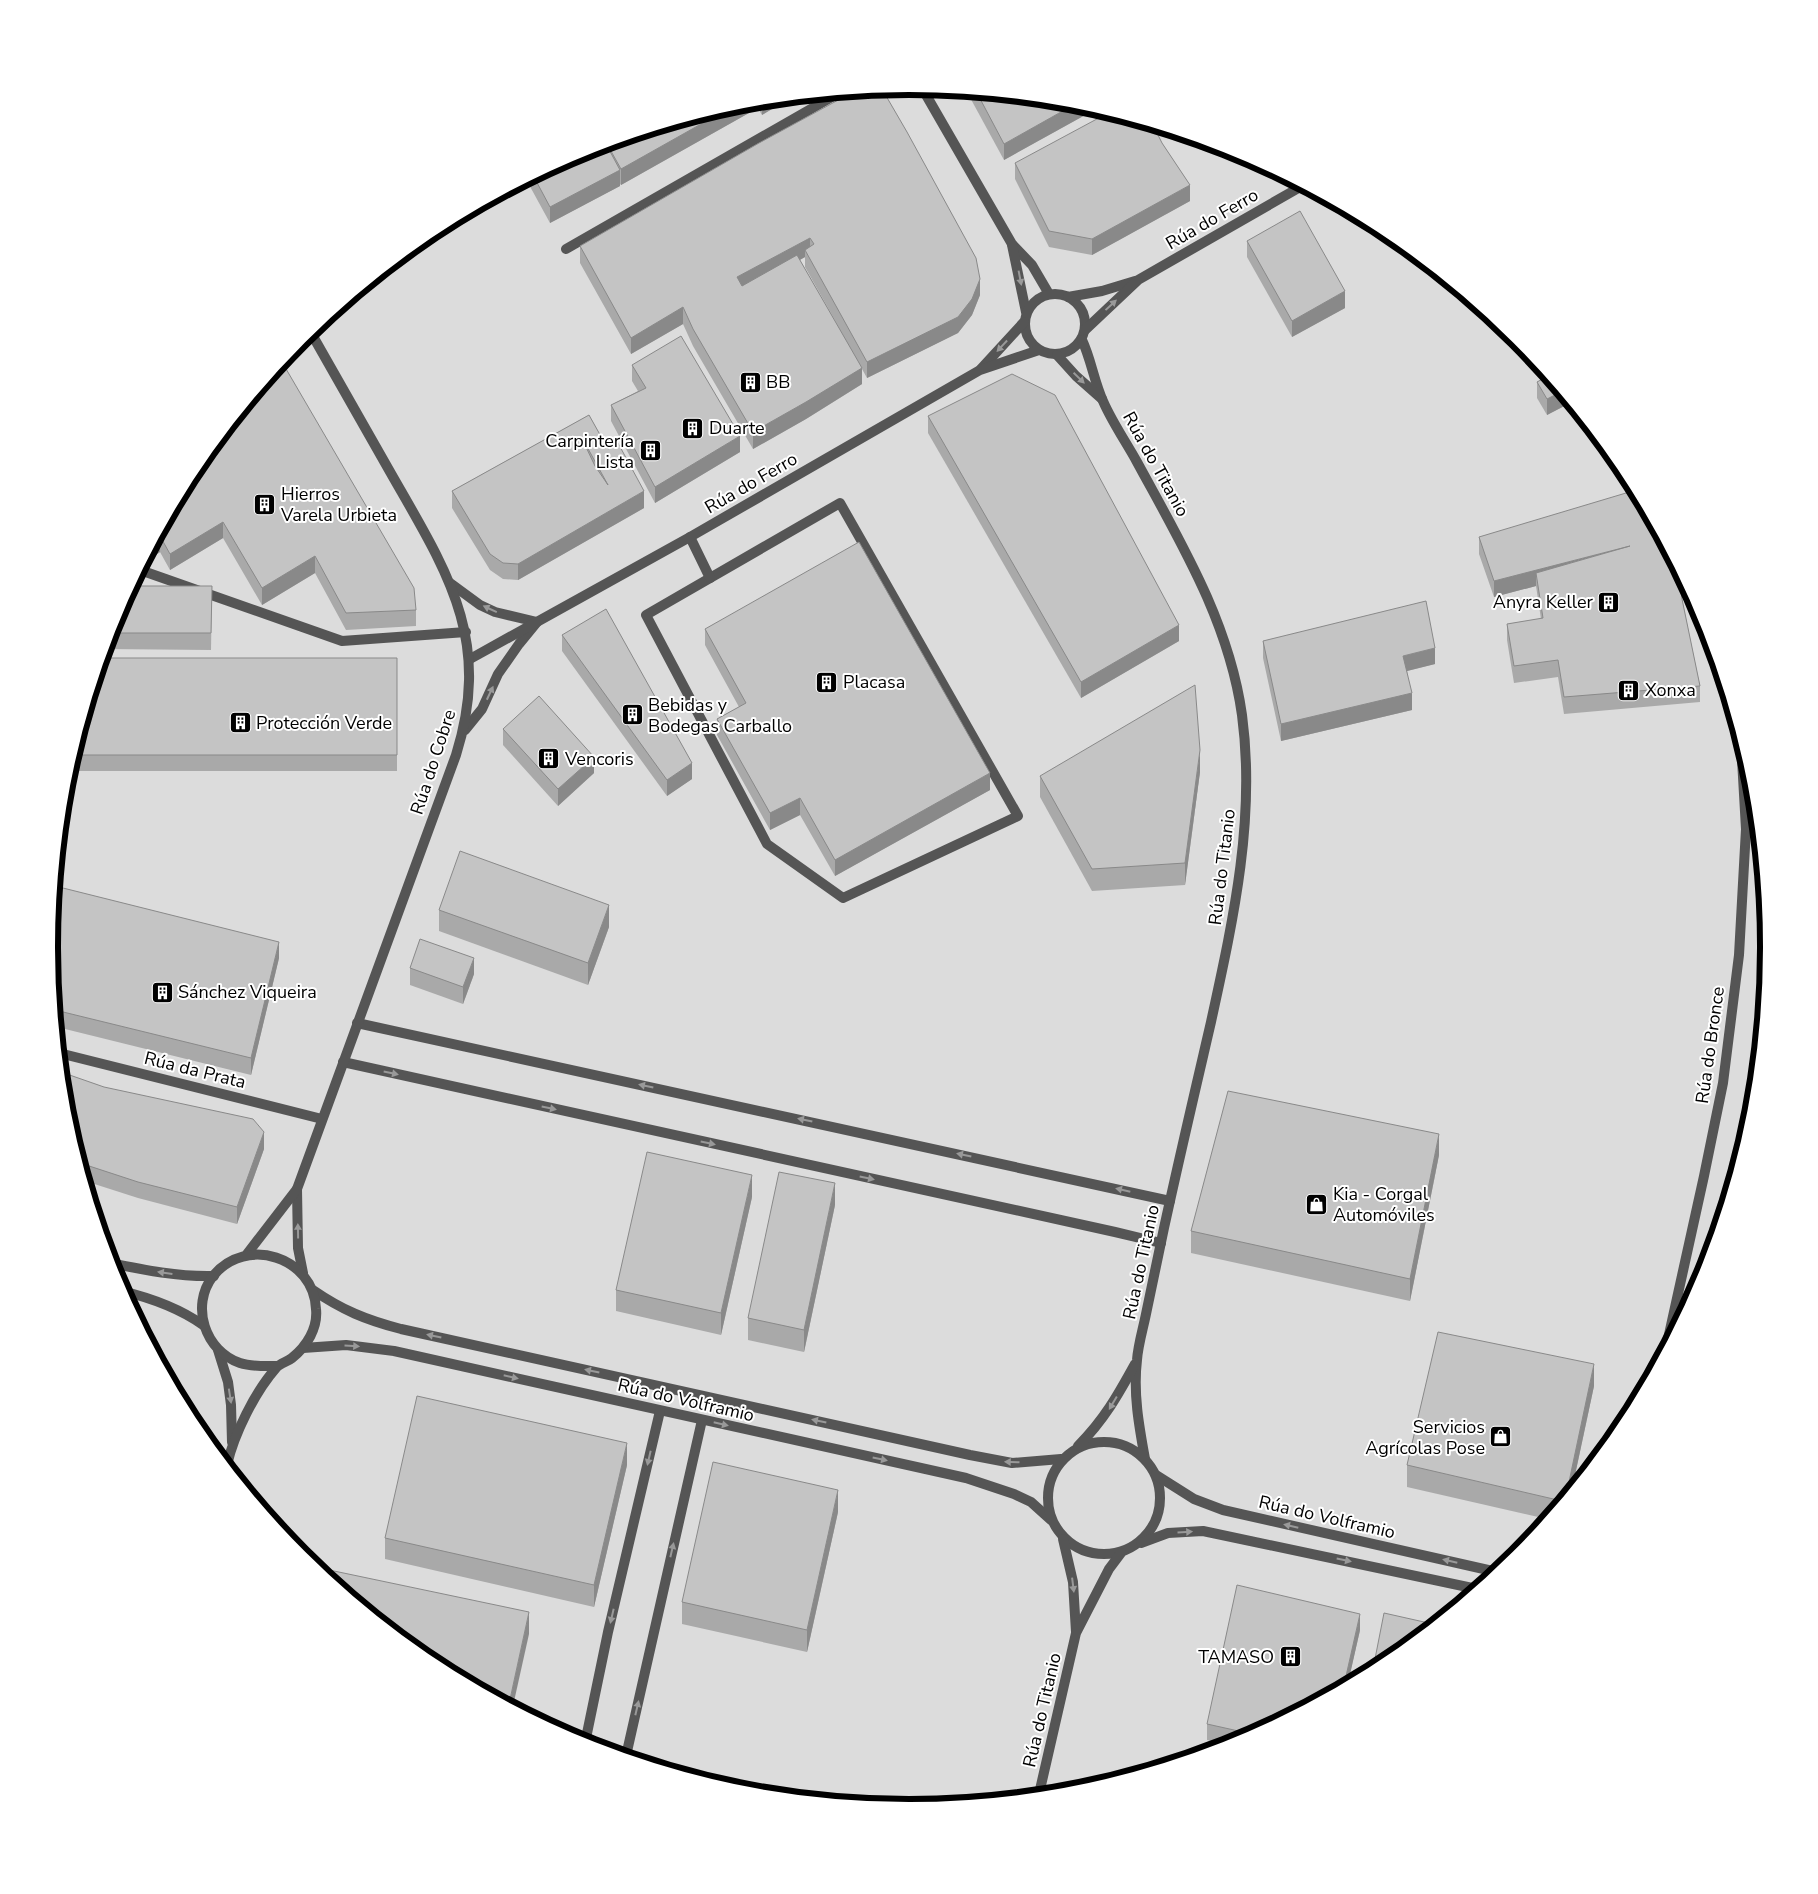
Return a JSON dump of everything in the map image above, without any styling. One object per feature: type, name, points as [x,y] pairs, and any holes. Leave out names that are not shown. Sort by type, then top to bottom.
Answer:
[{"type":"street","points":[[926,96],[1012,244],[1032,266],[1049,294]]},
{"type":"street","points":[[566,249],[827,100]]},
{"type":"street","name":"Rúa do Ferro","points":[[1068,297],[1102,291],[1138,280],[1297,189]]},
{"type":"street","points":[[1012,244],[1025,317],[1025,332],[1028,339],[1039,350],[1057,355],[1074,348],[1083,335],[1084,318],[1079,306],[1068,297],[1059,294],[1049,294],[1031,304],[1025,317]]},
{"type":"street","name":"Rúa do Ferro","points":[[1083,335],[1138,280]]},
{"type":"street","name":"Rúa do Ferro","points":[[980,370],[1025,317]]},
{"type":"street","name":"Rúa do Titanio","points":[[1083,335],[1103,400],[1195,568],[1212,606],[1225,640],[1234,675],[1242,715],[1245,757],[1246,816],[1236,900],[1136,1361]]},
{"type":"street","name":"Rúa do Cobre","points":[[297,1189],[463,733],[469,704],[470,660],[466,632],[450,583],[426,534],[314,338]]},
{"type":"street","name":"Rúa do Ferro","points":[[470,660],[690,537],[980,370],[1039,350]]},
{"type":"street","name":"Rúa do Titanio","points":[[1057,355],[1076,376],[1103,400]]},
{"type":"street","points":[[840,503],[1018,816],[843,898],[767,844],[646,615],[710,578],[840,503]]},
{"type":"street","points":[[690,537],[710,578]]},
{"type":"street","points":[[144,572],[342,641],[466,632]]},
{"type":"street","points":[[450,583],[480,605],[495,612],[537,622]]},
{"type":"street","name":"Rúa do Ferro","points":[[463,733],[482,709],[498,674],[537,622]]},
{"type":"street","name":"Rúa do Bronce","points":[[1670,1329],[1704,1176],[1722,1083],[1735,985],[1746,829],[1743,777]]},
{"type":"street","points":[[358,1022],[1170,1201]]},
{"type":"street","name":"Rúa da Prata","points":[[65,1054],[322,1119]]},
{"type":"street","points":[[343,1062],[1115,1232],[1161,1244]]},
{"type":"street","points":[[247,1254],[297,1189]]},
{"type":"street","points":[[297,1189],[298,1248],[303,1274]]},
{"type":"street","points":[[229,1459],[232,1444],[255,1400],[278,1366],[303,1348],[313,1330],[317,1310],[313,1290],[303,1274],[287,1261],[270,1254],[247,1254],[228,1262],[214,1276],[206,1290],[202,1309],[204,1325],[210,1339],[218,1350],[228,1382],[231,1405],[232,1444]]},
{"type":"street","points":[[119,1265],[175,1274],[214,1276]]},
{"type":"street","name":"Rúa do Volframio","points":[[313,1290],[338,1307],[360,1317],[400,1329],[970,1456],[1012,1463],[1061,1459]]},
{"type":"street","points":[[131,1294],[169,1306],[204,1325]]},
{"type":"street","name":"Rúa do Volframio","points":[[303,1348],[346,1345],[379,1348],[966,1478],[1014,1494],[1031,1502],[1052,1520]]},
{"type":"street","points":[[218,1350],[238,1363],[255,1367],[278,1366]]},
{"type":"street","points":[[1076,1633],[1073,1582],[1063,1538],[1052,1520],[1048,1498],[1051,1477],[1061,1459],[1078,1447],[1106,1415],[1136,1361]]},
{"type":"street","points":[[1136,1361],[1137,1415],[1145,1459]]},
{"type":"street","points":[[587,1735],[660,1411]]},
{"type":"street","points":[[627,1750],[702,1420]]},
{"type":"street","points":[[1078,1447],[1097,1441],[1114,1442],[1132,1449],[1145,1459],[1156,1475],[1160,1492],[1159,1512],[1151,1529],[1138,1544]]},
{"type":"street","name":"Rúa do Volframio","points":[[1156,1475],[1194,1498],[1223,1510],[1488,1570]]},
{"type":"street","points":[[1063,1538],[1082,1550],[1100,1555],[1121,1552],[1168,1533],[1203,1531],[1469,1588]]},
{"type":"street","points":[[1076,1633],[1109,1568],[1121,1552]]},
{"type":"street","name":"Rúa do Titanio","points":[[1040,1788],[1076,1633]]},
{"type":"shaded area","points":[[909,95],[965,97],[1020,103],[1075,112],[1183,141],[1235,160],[1286,183],[1335,210],[1382,239],[1427,271],[1470,307],[1511,345],[1585,429],[1617,474],[1673,570],[1696,621],[1715,673],[1731,727],[1744,781],[1759,891],[1759,1003],[1753,1058],[1744,1113],[1715,1221],[1696,1273],[1673,1324],[1646,1373],[1617,1420],[1585,1465],[1549,1508],[1511,1549],[1427,1623],[1382,1655],[1286,1711],[1235,1734],[1183,1753],[1129,1769],[1075,1782],[965,1797],[909,1799],[853,1797],[798,1791],[743,1782],[635,1753],[583,1734],[532,1711],[483,1684],[436,1655],[391,1623],[348,1587],[307,1549],[233,1465],[201,1420],[145,1324],[122,1273],[103,1221],[87,1167],[74,1113],[59,1003],[59,891],[65,836],[74,781],[103,673],[122,621],[145,570],[172,521],[201,474],[233,429],[269,386],[307,345],[391,271],[436,239],[532,183],[583,160],[635,141],[689,125],[743,112],[853,97]]},
{"type":"building","points":[[886,96],[976,258],[980,279],[972,299],[958,317],[867,362],[805,250],[814,244],[810,238],[737,277],[742,286],[797,255],[862,368],[753,432],[693,329],[683,307],[631,338],[580,246],[759,143],[841,98]]},
{"type":"building","points":[[980,99],[1064,110],[1004,144]]},
{"type":"building","points":[[1099,118],[1157,133],[1190,185],[1092,239],[1049,231],[1015,163]]},
{"type":"building","points":[[707,121],[621,169],[610,150]]},
{"type":"building","points":[[609,150],[620,170],[550,207],[536,181]]},
{"type":"building","points":[[1300,211],[1345,291],[1292,321],[1247,241]]},
{"type":"building","points":[[681,336],[740,436],[655,487],[611,405],[646,388],[632,365]]},
{"type":"building","name":"Hierros Varela Urbieta","points":[[286,368],[414,588],[416,610],[346,613],[315,556],[262,588],[223,522],[170,554],[162,539],[201,474],[233,429]]},
{"type":"building","points":[[1012,374],[1055,395],[1179,625],[1081,682],[928,416]]},
{"type":"building","points":[[1543,379],[1556,394],[1547,399],[1537,382]]},
{"type":"building","points":[[589,415],[608,449],[618,443],[644,491],[518,564],[503,563],[490,554],[452,491]],"holes":[[[586,445],[608,485],[595,466]]]},
{"type":"building","points":[[1628,492],[1646,521],[1680,586],[1700,686],[1564,697],[1558,660],[1514,666],[1507,624],[1543,618],[1536,573],[1630,546],[1494,581],[1479,537]]},
{"type":"building","name":"Placasa","points":[[859,542],[990,773],[835,860],[800,798],[770,813],[717,719],[746,703],[705,629]]},
{"type":"building","points":[[138,586],[212,586],[211,633],[118,633]]},
{"type":"building","points":[[1426,601],[1435,648],[1403,656],[1412,693],[1281,724],[1263,641]]},
{"type":"building","name":"Bebidas y Bodegas Carballo","points":[[606,609],[692,763],[667,780],[562,635]]},
{"type":"building","name":"Protección Verde","points":[[108,658],[397,658],[397,755],[80,755]]},
{"type":"building","points":[[1195,685],[1200,750],[1185,863],[1092,869],[1040,776]]},
{"type":"building","name":"Vencoris","points":[[539,696],[594,757],[558,789],[503,729]]},
{"type":"building","points":[[460,851],[609,905],[588,963],[439,910]]},
{"type":"building","name":"Sánchez Viqueira","points":[[59,887],[279,942],[251,1058],[60,1011],[58,947]]},
{"type":"building","points":[[420,939],[474,958],[463,987],[410,968]]},
{"type":"building","points":[[68,1074],[104,1087],[253,1119],[264,1132],[237,1207],[138,1182],[87,1165],[74,1113]]},
{"type":"building","name":"Kia - Corgal Automóviles","points":[[1228,1091],[1439,1134],[1410,1279],[1191,1231]]},
{"type":"building","points":[[647,1152],[752,1175],[721,1313],[616,1290]]},
{"type":"building","points":[[779,1172],[835,1183],[804,1330],[748,1318]]},
{"type":"building","name":"Servicios Agrícolas Pose","points":[[1438,1332],[1594,1364],[1568,1485],[1556,1500],[1407,1465]]},
{"type":"building","points":[[417,1396],[627,1443],[594,1585],[385,1538]]},
{"type":"building","points":[[713,1462],[838,1490],[807,1630],[682,1602]]},
{"type":"building","points":[[330,1570],[529,1612],[510,1699],[436,1655],[391,1623]]},
{"type":"building","name":"TAMASO","points":[[1237,1585],[1360,1614],[1346,1677],[1286,1711],[1241,1731],[1207,1724]]},
{"type":"building","points":[[1384,1613],[1427,1623],[1382,1655],[1375,1659]]},
{"type":"place","name":"BB","points":[[750,382]]},
{"type":"place","name":"Duarte","points":[[693,428]]},
{"type":"place","name":"Carpintería Lista","points":[[650,451]]},
{"type":"place","name":"Hierros Varela Urbieta","points":[[265,504]]},
{"type":"place","name":"Anyra Keller","points":[[1609,602]]},
{"type":"place","name":"Placasa","points":[[827,682]]},
{"type":"place","name":"Xonxa","points":[[1629,690]]},
{"type":"place","name":"Bebidas y Bodegas Carballo","points":[[632,715]]},
{"type":"place","name":"Protección Verde","points":[[240,723]]},
{"type":"place","name":"Vencoris","points":[[549,759]]},
{"type":"place","name":"Sánchez Viqueira","points":[[162,992]]},
{"type":"place","name":"Kia - Corgal Automóviles","points":[[1317,1204]]},
{"type":"place","name":"Servicios Agrícolas Pose","points":[[1501,1437]]},
{"type":"place","name":"TAMASO","points":[[1290,1657]]}]
